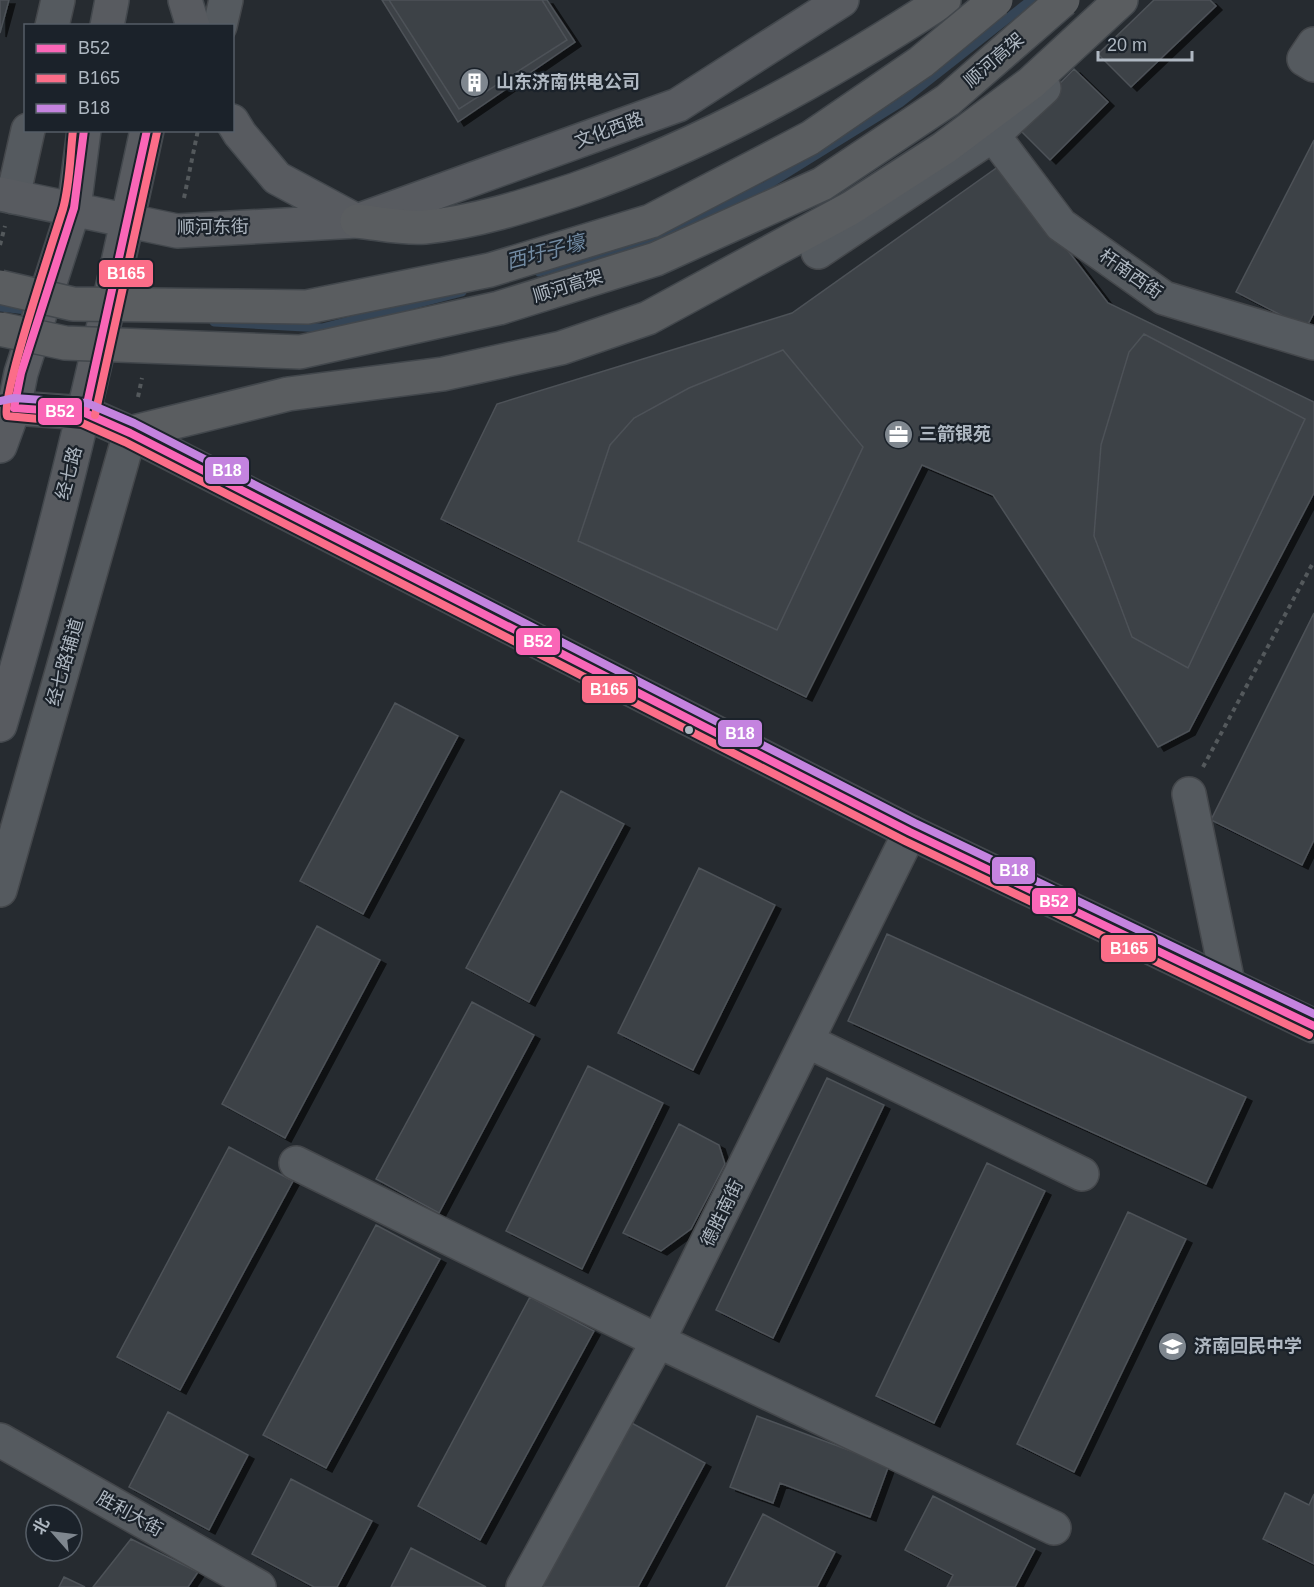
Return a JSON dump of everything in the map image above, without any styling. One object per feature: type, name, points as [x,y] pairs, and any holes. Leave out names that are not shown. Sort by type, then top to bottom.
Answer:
[{"type":"highway","points":[[357,221],[423,227],[516,210],[635,168],[743,118],[851,60],[944,0]]},
{"type":"highway","name":"顺河高架","points":[[0,287],[73,304],[307,307],[490,270],[651,221],[810,138],[921,62],[996,0]]},
{"type":"highway","name":"顺河高架","points":[[0,329],[65,343],[300,352],[499,308],[656,259],[822,184],[948,100],[1063,0]]},
{"type":"highway","points":[[130,433],[288,394],[443,374],[539,353],[648,318],[851,208],[944,148],[1031,83],[1121,0]]},
{"type":"main road","points":[[107,24],[112,0]]},
{"type":"main road","points":[[169,24],[174,0]]},
{"type":"main road","points":[[185,0],[192,24]]},
{"type":"main road","name":"文化西路","points":[[357,221],[678,105],[842,0]]},
{"type":"main road","points":[[234,124],[277,178],[357,221]]},
{"type":"main road","points":[[84,132],[74,208],[5,415],[85,413],[130,433],[910,832],[1314,1026]]},
{"type":"main road","name":"经七路","points":[[0,725],[25,642],[85,413],[147,132]]},
{"type":"main road","name":"顺河东街","points":[[7,195],[177,231],[357,221]]},
{"type":"street","points":[[52,24],[58,0]]},
{"type":"street","points":[[220,24],[226,0]]},
{"type":"street","points":[[818,252],[993,135],[1135,0]]},
{"type":"street","points":[[1314,44],[1304,59],[1314,65]]},
{"type":"street","points":[[7,195],[27,132]]},
{"type":"street","name":"杆南西街","points":[[993,135],[1061,225],[1164,298],[1314,343]]},
{"type":"street","name":"经七路辅道","points":[[0,890],[130,433]]},
{"type":"street","points":[[1189,794],[1228,983]]},
{"type":"street","name":"德胜南街","points":[[523,1587],[658,1341],[910,832]]},
{"type":"street","points":[[807,1041],[1082,1174]]},
{"type":"street","points":[[296,1163],[658,1341],[1054,1528]]},
{"type":"street","name":"胜利大街","points":[[0,1440],[259,1587]]},
{"type":"path","points":[[1189,794],[1314,561]]},
{"type":"building","points":[[0,0],[9,0],[0,33]]},
{"type":"building","name":"山东济南供电公司","points":[[382,0],[547,0],[575,42],[458,122]]},
{"type":"building","name":"山东济南供电公司","points":[[389,0],[542,0],[567,40],[459,109]]},
{"type":"building","points":[[1154,0],[1210,0],[1216,6],[1131,87],[1098,54]]},
{"type":"building","points":[[1074,69],[1108,102],[1050,160],[1017,127]]},
{"type":"building","points":[[1314,140],[1314,313],[1306,328],[1236,292]]},
{"type":"building","name":"三箭银苑","points":[[1002,164],[1108,303],[1314,402],[1314,493],[1189,731],[1158,747],[993,495],[922,465],[806,697],[441,519],[497,404],[792,313]]},
{"type":"building","points":[[1144,334],[1305,419],[1188,668],[1132,637],[1094,536],[1101,445],[1129,352]]},
{"type":"building","points":[[783,350],[863,447],[777,630],[578,541],[610,445],[634,418],[689,388]]},
{"type":"building","points":[[1314,613],[1314,840],[1302,865],[1211,820]]},
{"type":"building","points":[[395,703],[458,736],[363,914],[300,881]]},
{"type":"building","points":[[561,791],[624,824],[529,1002],[466,968]]},
{"type":"building","points":[[699,868],[775,905],[693,1070],[618,1033]]},
{"type":"building","points":[[317,926],[380,960],[285,1138],[222,1104]]},
{"type":"building","points":[[887,934],[1246,1097],[1206,1184],[848,1021]]},
{"type":"building","points":[[472,1002],[534,1035],[439,1213],[376,1179]]},
{"type":"building","points":[[588,1066],[663,1103],[582,1269],[506,1231]]},
{"type":"building","points":[[827,1078],[884,1105],[773,1338],[716,1310]]},
{"type":"building","points":[[679,1124],[719,1145],[725,1164],[691,1229],[661,1251],[623,1233]]},
{"type":"building","points":[[229,1147],[293,1181],[180,1390],[117,1357]]},
{"type":"building","points":[[987,1163],[1045,1191],[934,1423],[876,1396]]},
{"type":"building","points":[[1128,1212],[1186,1239],[1074,1472],[1017,1444]]},
{"type":"building","points":[[376,1225],[440,1259],[326,1468],[263,1435]]},
{"type":"building","points":[[530,1297],[594,1331],[480,1540],[418,1506]]},
{"type":"building","points":[[168,1412],[248,1455],[209,1530],[129,1487]]},
{"type":"building","points":[[757,1416],[889,1465],[870,1517],[780,1483],[773,1503],[730,1487]]},
{"type":"building","points":[[628,1421],[705,1463],[638,1587],[539,1587]]},
{"type":"building","points":[[291,1479],[372,1521],[337,1587],[314,1587],[252,1554]]},
{"type":"building","points":[[1285,1493],[1309,1505],[1314,1494],[1314,1564],[1263,1539]]},
{"type":"building","points":[[933,1496],[1035,1549],[1015,1587],[947,1587],[953,1575],[905,1550]]},
{"type":"building","points":[[763,1514],[835,1552],[817,1587],[726,1587]]},
{"type":"building","points":[[131,1539],[198,1572],[188,1587],[93,1587]]},
{"type":"building","points":[[411,1548],[486,1587],[391,1587]]},
{"type":"building","points":[[64,1577],[85,1587],[59,1587]]},
{"type":"waterway","name":"西圩子壕","points":[[539,272],[631,248],[766,186],[900,103],[1031,0]]},
{"type":"waterway","name":"西圩子壕","points":[[214,322],[322,328],[462,292]]},
{"type":"waterway","name":"西圩子壕","points":[[0,307],[35,311]]},
{"type":"transit line","name":"B165","points":[[73,132],[63,209],[19,351],[7,404],[7,416],[82,423],[125,442],[905,841],[1309,1035]]},
{"type":"transit line","name":"B52","points":[[84,132],[74,208],[21,373],[14,408],[85,413],[130,433],[910,832],[1314,1026]]},
{"type":"transit line","name":"B52","points":[[85,413],[147,132]]},
{"type":"transit line","name":"B165","points":[[95,415],[157,132]]},
{"type":"transit line","name":"B18","points":[[0,401],[14,398],[87,403],[134,423],[915,823],[1314,1014]]},
{"type":"place","name":"山东济南供电公司","points":[[475,82]]},
{"type":"place","name":"三箭银苑","points":[[898,434]]},
{"type":"place","name":"济南回民中学","points":[[1173,1346]]}]
